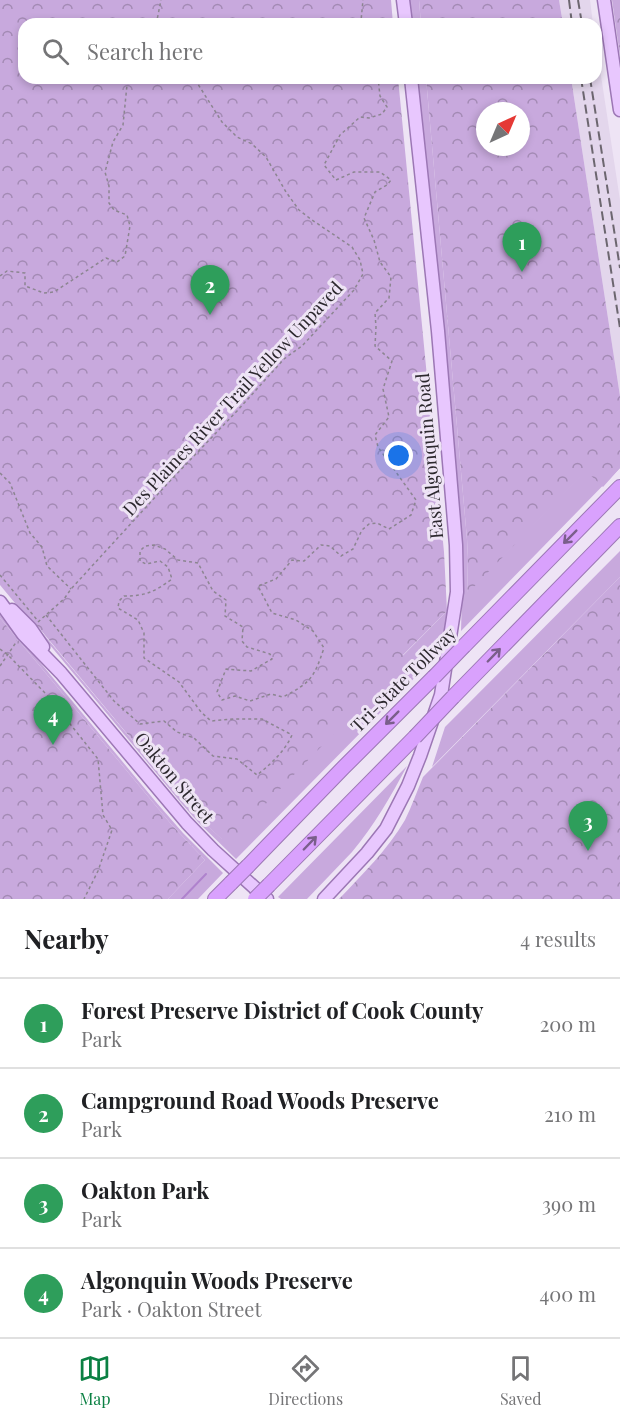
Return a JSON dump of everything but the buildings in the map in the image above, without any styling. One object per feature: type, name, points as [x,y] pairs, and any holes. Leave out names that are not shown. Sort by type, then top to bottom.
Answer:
[{"type":"highway","name":"Tri-State Tollway","points":[[215,899],[616,491]]},
{"type":"highway","points":[[255,899],[619,527]]},
{"type":"main road","points":[[403,0],[405,18]]},
{"type":"main road","points":[[604,0],[620,110]]},
{"type":"main road","name":"East Algonquin Road","points":[[324,899],[368,853],[391,821],[416,766],[441,694],[457,592],[456,545],[438,331],[412,84]]},
{"type":"main road","name":"Oakton Street","points":[[0,600],[22,634],[61,673],[194,830],[267,899]]},
{"type":"path","points":[[157,18],[161,0]]},
{"type":"path","points":[[361,18],[363,0]]},
{"type":"path","points":[[0,276],[7,271],[25,273],[24,286],[44,293],[54,292],[106,258],[117,261],[125,256],[130,226],[127,215],[114,210],[109,203],[110,186],[105,172],[113,142],[123,125],[128,84]]},
{"type":"path","name":"Des Plaines River Trail Yellow Unpaved","points":[[34,625],[64,599],[284,359],[302,346],[354,290],[363,274],[360,260],[352,247],[299,210],[266,157],[252,144],[237,137],[222,122],[198,84]]},
{"type":"path","points":[[46,615],[114,702],[140,724],[164,721],[177,732],[194,738],[213,756],[237,759],[257,775],[288,744],[292,735],[262,719],[233,718],[211,721],[201,712],[179,682],[144,658],[144,633],[138,620],[118,608],[124,596],[142,596],[172,579],[168,567],[160,561],[146,564],[140,561],[140,551],[145,546],[154,545],[165,549],[178,560],[198,563],[213,591],[226,600],[225,616],[243,627],[242,641],[247,647],[270,654],[272,659],[251,670],[226,669],[217,692],[222,700],[235,696],[250,700],[271,694],[283,697],[305,684],[316,673],[324,648],[313,631],[296,620],[272,613],[258,586],[276,579],[292,560],[304,561],[321,545],[330,546],[341,555],[353,549],[362,530],[369,524],[377,523],[389,529],[411,515],[416,500],[378,447],[375,435],[389,417],[383,389],[392,361],[375,346],[375,313],[389,298],[391,277],[380,262],[375,240],[364,218],[375,192],[391,180],[380,172],[354,172],[336,180],[324,165],[340,135],[360,117],[369,118],[382,114],[387,106],[380,96],[379,84]]},
{"type":"path","points":[[0,473],[10,483],[30,533],[42,547],[47,566],[71,589]]},
{"type":"path","points":[[0,575],[38,621]]},
{"type":"path","points":[[0,666],[19,637]]},
{"type":"path","points":[[0,649],[47,695],[98,759],[103,814],[112,830],[98,872],[84,899]]},
{"type":"shaded area","points":[[559,0],[590,0],[592,18],[562,18]]},
{"type":"shaded area","points":[[602,82],[620,200],[620,396],[572,84]]},
{"type":"green space","points":[[0,0],[391,0],[392,18],[18,18],[18,84],[399,84],[444,552],[447,611],[403,655],[405,660],[227,844],[173,789],[0,581]]},
{"type":"green space","points":[[409,0],[419,0],[420,18],[411,18]]},
{"type":"green space","points":[[419,0],[559,0],[562,18],[420,18]]},
{"type":"green space","points":[[612,0],[620,0],[620,56]]},
{"type":"green space","points":[[419,84],[427,84],[467,539],[467,593],[586,470],[620,468],[461,631],[463,560]]},
{"type":"green space","points":[[427,84],[572,84],[620,396],[620,468],[603,487],[586,471],[467,594],[467,539]]},
{"type":"green space","points":[[620,551],[620,577],[432,767],[445,727]]},
{"type":"green space","points":[[0,572],[40,630],[173,789],[222,839],[450,608],[445,647],[236,859],[182,804],[0,585]]},
{"type":"green space","points":[[620,577],[620,899],[339,899],[398,831],[408,815],[423,777]]},
{"type":"green space","points":[[0,614],[156,802],[223,873],[198,899],[168,899],[205,860],[171,824],[0,618]]},
{"type":"green space","points":[[0,618],[171,824],[205,860],[168,899],[0,899]]},
{"type":"green space","points":[[407,766],[382,810],[360,842],[307,899],[278,897]]},
{"type":"waterway","points":[[182,899],[206,874]]},
{"type":"railway","points":[[569,0],[571,18]]},
{"type":"railway","points":[[578,0],[581,18]]},
{"type":"railway","points":[[582,84],[620,328]]},
{"type":"railway","points":[[591,84],[620,268]]},
{"type":"place","name":"Forest Preserve District of Cook County","points":[[522,272]]},
{"type":"place","name":"Campground Road Woods Preserve","points":[[210,315]]},
{"type":"place","name":"Algonquin Woods Preserve","points":[[53,745]]},
{"type":"place","name":"Oakton Park","points":[[588,851]]}]
